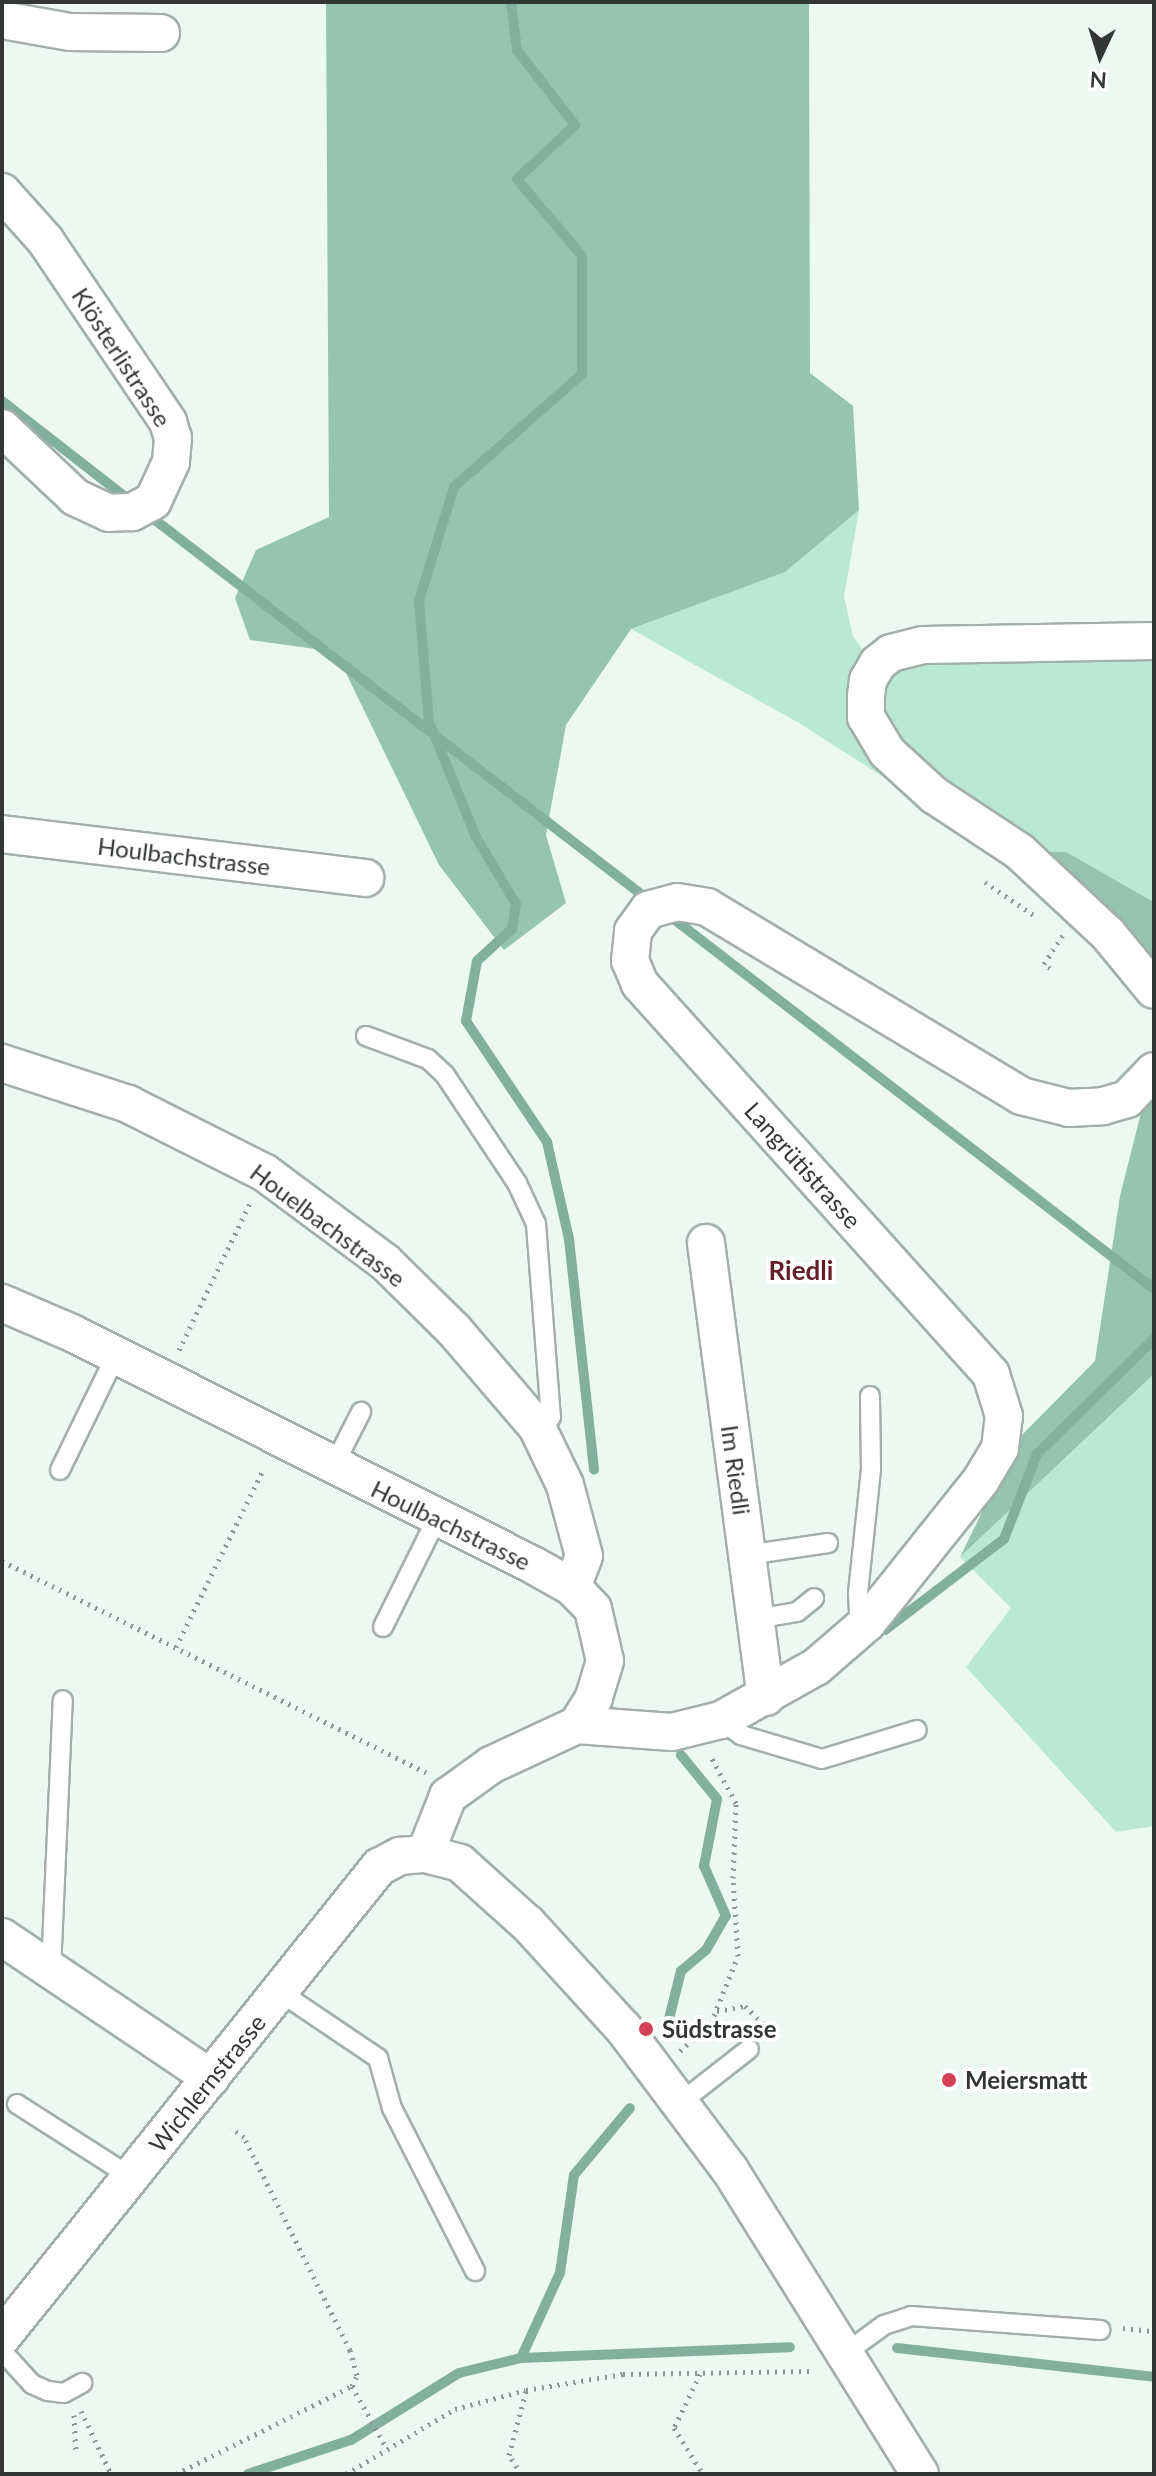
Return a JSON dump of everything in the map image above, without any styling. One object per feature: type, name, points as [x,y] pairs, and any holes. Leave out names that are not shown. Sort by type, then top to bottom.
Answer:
[{"type":"street","points":[[2,20],[70,32],[161,33]]},
{"type":"street","name":"Klösterlistrasse","points":[[2,192],[45,240],[168,422],[173,451],[163,487],[153,501],[132,512],[109,513],[75,497],[2,428]]},
{"type":"street","points":[[1154,641],[923,645],[891,653],[878,663],[868,680],[866,717],[887,752],[934,795],[1020,852],[1108,934],[1154,990]]},
{"type":"street","name":"Houlbachstrasse","points":[[2,834],[365,878]]},
{"type":"street","name":"Langrütistrasse","points":[[577,1725],[672,1732],[708,1723],[766,1697],[816,1667],[867,1623],[981,1480],[1000,1448],[1004,1416],[1000,1392],[991,1374],[640,984],[630,961],[633,931],[648,910],[677,902],[707,907],[1021,1096],[1069,1108],[1103,1106],[1127,1099],[1154,1071]]},
{"type":"street","name":"Houelbachstrasse","points":[[2,1063],[128,1104],[265,1173],[385,1262],[454,1330],[537,1427],[565,1485],[584,1556],[572,1587]]},
{"type":"street","name":"Im Riedli","points":[[706,1243],[766,1697]]},
{"type":"street","name":"Houlbachstrasse","points":[[2,1303],[116,1355],[572,1587],[593,1609],[605,1661],[594,1698],[577,1725]]},
{"type":"street","points":[[577,1725],[491,1765],[448,1796],[425,1854],[460,1863],[528,1924],[624,2029],[681,2102],[833,2362],[920,2474]]},
{"type":"street","name":"Wichlernstrasse","points":[[2,2337],[379,1867],[400,1856],[425,1854]]},
{"type":"street","points":[[2,1937],[211,2078]]},
{"type":"lane","points":[[366,1036],[428,1059],[445,1075],[517,1183],[536,1224],[551,1417],[537,1427]]},
{"type":"lane","points":[[60,1470],[116,1355]]},
{"type":"lane","points":[[867,1623],[859,1612],[858,1593],[871,1470],[870,1396]]},
{"type":"lane","points":[[333,1467],[361,1412]]},
{"type":"lane","points":[[383,1627],[437,1518]]},
{"type":"lane","points":[[747,1555],[828,1543]]},
{"type":"lane","points":[[756,1619],[797,1612],[814,1598]]},
{"type":"lane","points":[[51,1970],[63,1700]]},
{"type":"lane","points":[[708,1723],[822,1759],[917,1730]]},
{"type":"lane","points":[[280,1992],[378,2058],[392,2108],[475,2271]]},
{"type":"lane","points":[[681,2102],[749,2049]]},
{"type":"lane","points":[[17,2104],[131,2177]]},
{"type":"lane","points":[[833,2362],[884,2325],[911,2316],[1100,2330]]},
{"type":"lane","points":[[2,2351],[32,2384],[48,2391],[64,2393],[82,2383]]},
{"type":"path","points":[[1050,968],[1044,964],[1063,934]]},
{"type":"path","points":[[180,1348],[254,1196]]},
{"type":"path","points":[[176,1647],[266,1463]]},
{"type":"path","points":[[2,1561],[421,1767],[436,1782]]},
{"type":"path","points":[[671,2060],[711,2023],[738,1956],[733,1878],[736,1803],[708,1723]]},
{"type":"path","points":[[176,2474],[352,2386],[357,2375],[350,2350],[244,2137],[231,2128]]},
{"type":"path","points":[[346,2474],[385,2445],[455,2409],[526,2390],[623,2374],[700,2374],[833,2362]]},
{"type":"path","points":[[700,2374],[674,2428],[703,2474]]},
{"type":"path","points":[[352,2386],[385,2445]]},
{"type":"path","points":[[521,2474],[509,2455],[526,2390]]},
{"type":"path","points":[[76,2450],[69,2411],[79,2407],[111,2474]]},
{"type":"green space","points":[[326,2],[809,2],[810,373],[853,406],[859,510],[785,572],[631,629],[566,725],[546,835],[566,903],[504,950],[439,865],[346,673],[315,649],[250,640],[235,598],[256,550],[329,517]]},
{"type":"green space","points":[[859,510],[844,597],[853,636],[870,660],[905,791],[799,723],[631,629],[784,572]]},
{"type":"green space","points":[[1154,651],[1154,902],[1109,876],[1033,852],[900,755],[874,690],[893,663]]},
{"type":"green space","points":[[1033,852],[1066,852],[1154,902],[1154,975]]},
{"type":"green space","points":[[1154,1090],[1154,1374],[960,1557],[1018,1439],[1095,1361],[1120,1196],[1144,1101]]},
{"type":"green space","points":[[1154,1374],[1154,1826],[1116,1832],[966,1667],[1011,1608],[960,1557]]},
{"type":"waterway","points":[[511,2],[517,50],[575,125],[517,179],[582,256],[582,374],[454,487],[419,601],[429,722],[475,835],[516,904],[512,929],[477,961],[466,1021],[547,1142],[569,1239],[594,1470]]},
{"type":"waterway","points":[[2,401],[133,503]]},
{"type":"waterway","points":[[146,513],[650,901]]},
{"type":"waterway","points":[[666,913],[1154,1289]]},
{"type":"waterway","points":[[885,1630],[1004,1539],[1037,1454],[1154,1339]]},
{"type":"waterway","points":[[667,2027],[681,1971],[706,1950],[726,1916],[704,1866],[717,1799],[681,1755]]},
{"type":"waterway","points":[[521,2358],[560,2273],[574,2175],[630,2108]]},
{"type":"waterway","points":[[248,2474],[351,2440],[459,2373],[521,2358],[790,2347]]},
{"type":"waterway","points":[[897,2348],[1154,2377]]},
{"type":"place","name":"Südstrasse","points":[[646,2029]]},
{"type":"place","name":"Meiersmatt","points":[[949,2080]]},
{"type":"district","name":"Riedli","points":[[801,1271]]}]
